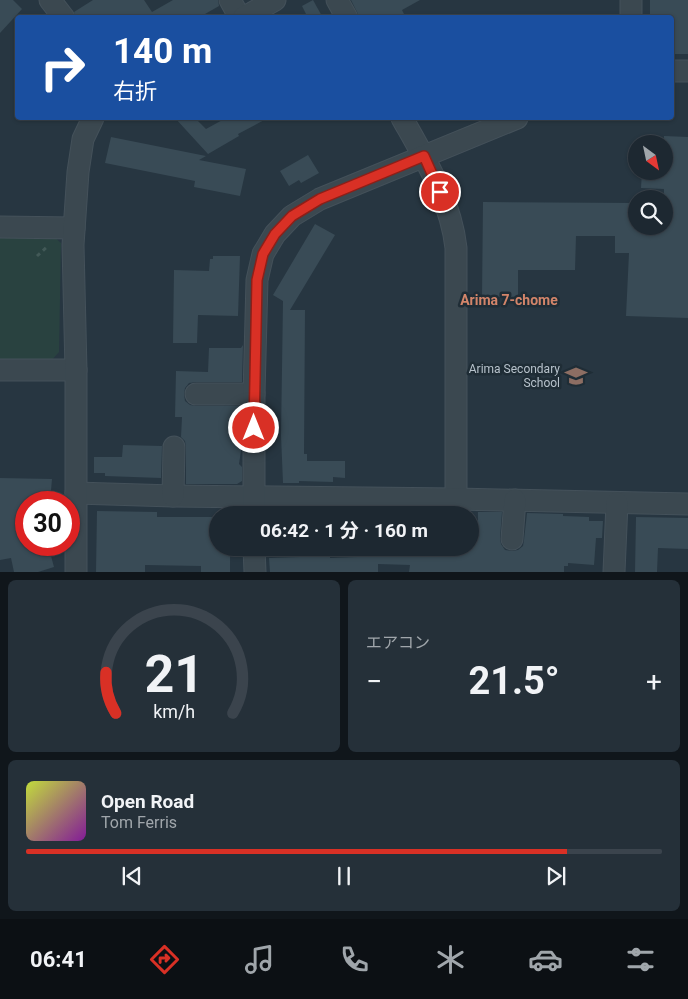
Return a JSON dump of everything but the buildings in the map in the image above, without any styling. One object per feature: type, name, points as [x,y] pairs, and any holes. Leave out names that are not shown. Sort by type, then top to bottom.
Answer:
[{"type":"street","points":[[50,0],[62,15]]},
{"type":"street","points":[[230,0],[240,15]]},
{"type":"street","points":[[248,15],[275,0]]},
{"type":"street","points":[[337,0],[345,15]]},
{"type":"street","points":[[631,0],[631,15]]},
{"type":"street","points":[[674,71],[688,71]]},
{"type":"street","points":[[76,491],[73,245],[78,172],[83,139],[92,120]]},
{"type":"street","points":[[403,120],[424,156],[447,205],[454,233],[456,248],[456,499]]},
{"type":"street","points":[[254,506],[257,280],[263,254],[275,234],[292,216],[320,199],[512,120]]},
{"type":"street","points":[[0,227],[74,228]]},
{"type":"street","points":[[0,370],[76,370]]},
{"type":"street","points":[[196,394],[254,394]]},
{"type":"street","points":[[172,496],[174,447]]},
{"type":"street","points":[[80,493],[172,496],[254,506],[456,499],[688,504]]},
{"type":"street","points":[[512,539],[515,500]]},
{"type":"street","points":[[614,572],[617,503]]},
{"type":"street","points":[[76,556],[76,572]]},
{"type":"street","points":[[254,556],[254,572]]},
{"type":"green space","points":[[0,233],[52,235],[61,243],[59,352],[50,362],[0,363]]},
{"type":"place","name":"Arima Secondary School","points":[[576,376]]},
{"type":"district","name":"Arima 7-chome","points":[[509,300]]},
{"type":"route","points":[[254,428],[257,280],[263,254],[275,234],[292,216],[320,199],[424,156],[440,192]]}]
